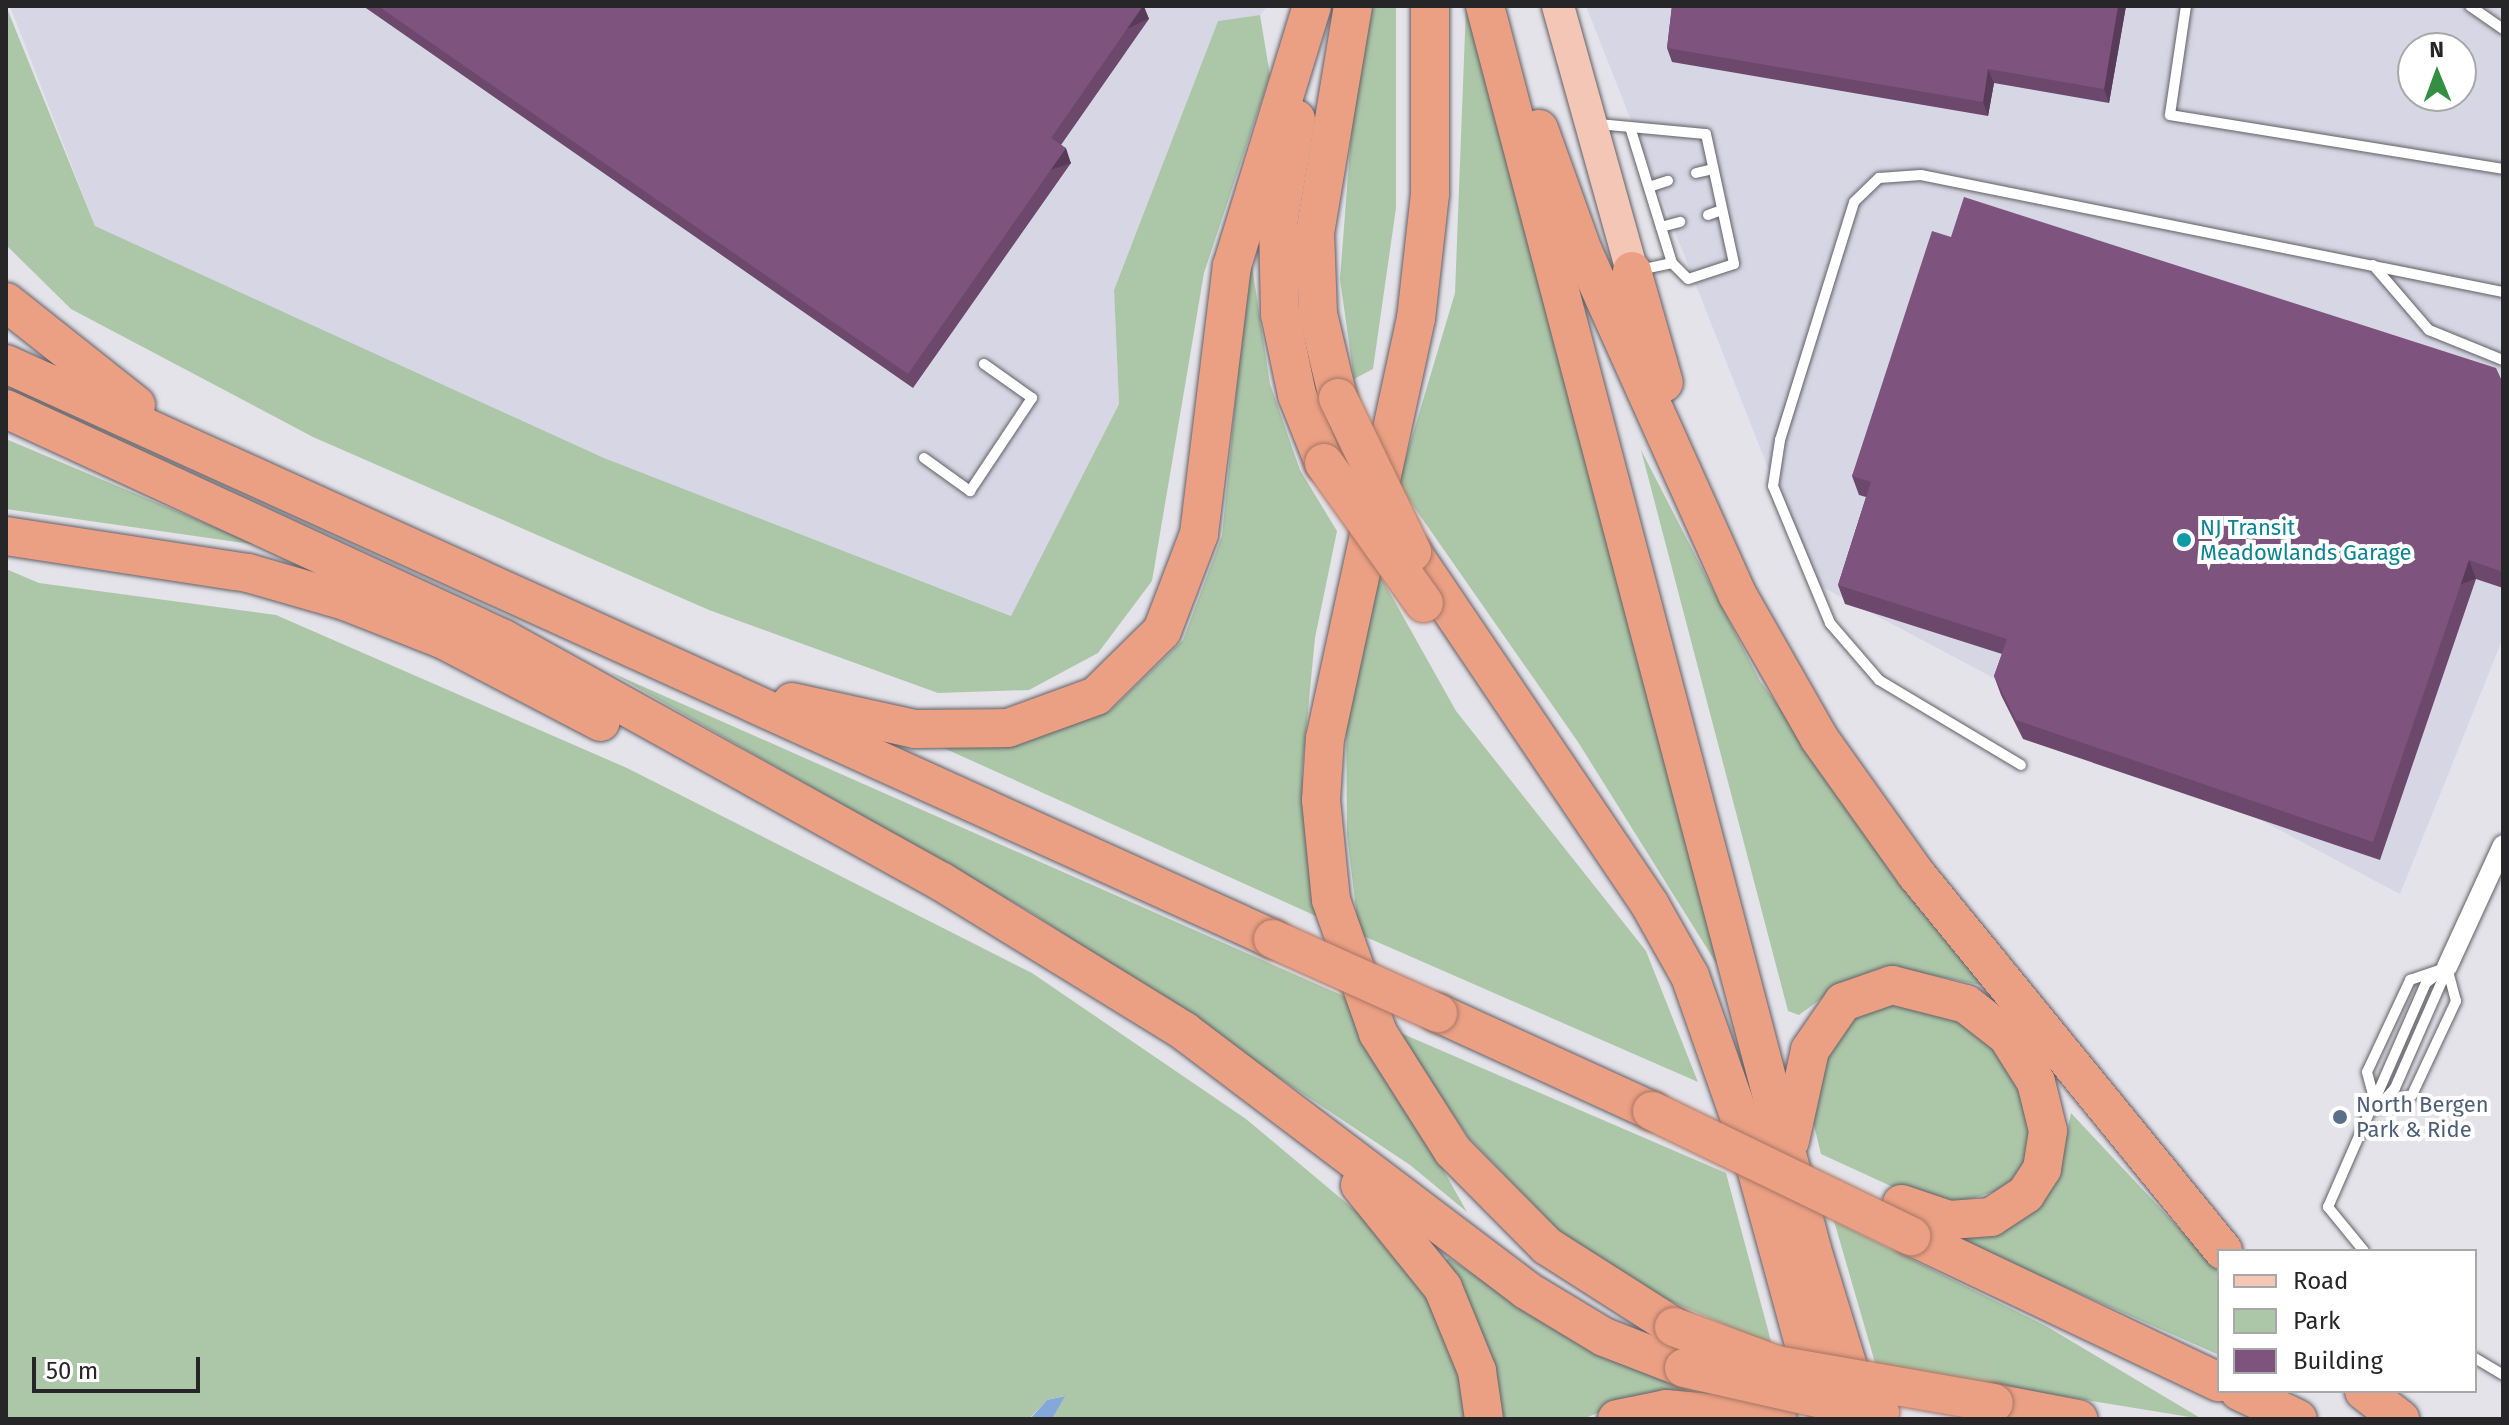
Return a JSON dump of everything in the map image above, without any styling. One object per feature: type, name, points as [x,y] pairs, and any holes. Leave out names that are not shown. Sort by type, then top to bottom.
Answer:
[{"type":"highway","points":[[1314,6],[1277,257],[1287,356],[1324,463],[1424,603],[1523,718]]},
{"type":"highway","points":[[704,681],[867,720],[967,733],[1074,709],[1132,667],[1162,631],[1192,563],[1232,266],[1314,6]]},
{"type":"highway","points":[[1353,6],[1315,233],[1318,314],[1338,398],[1412,552],[1650,905],[1698,994],[1751,1150],[1813,1382],[1826,1419]]},
{"type":"highway","points":[[1430,6],[1430,194],[1416,318],[1325,738],[1321,800],[1331,900],[1378,1033],[1453,1151],[1547,1246],[1674,1327],[1776,1365],[2078,1419]]},
{"type":"highway","points":[[1487,15],[1521,73],[1583,251],[1737,594],[1842,774],[2221,1249]]},
{"type":"highway","points":[[1487,15],[1789,1152],[1864,1419]]},
{"type":"highway","points":[[1632,271],[1666,388],[1673,449]]},
{"type":"highway","points":[[6,302],[192,448]]},
{"type":"highway","points":[[6,364],[1652,1111],[1906,1220],[2217,1381]]},
{"type":"highway","points":[[6,409],[504,639],[1079,966],[1267,1093],[1536,1296],[1604,1337],[1684,1368],[1924,1419]]},
{"type":"highway","points":[[6,536],[248,573],[395,620],[514,674],[932,900],[1079,966]]},
{"type":"highway","points":[[1789,1152],[1810,1050],[1843,1002],[1892,985],[1953,998],[1992,1023],[2028,1065],[2047,1116],[2045,1158],[2026,1194],[1991,1217],[1906,1220]]},
{"type":"highway","points":[[1267,1093],[1427,1261],[1469,1342],[1484,1419]]},
{"type":"highway","points":[[1813,1382],[1818,1419]]},
{"type":"highway","points":[[2243,1393],[2298,1419]]},
{"type":"highway","points":[[2367,1393],[2400,1419]]},
{"type":"highway","points":[[1617,1419],[1666,1409],[1730,1412],[1778,1419]]},
{"type":"main road","points":[[1558,6],[1632,271]]},
{"type":"street","points":[[2447,967],[2503,845]]},
{"type":"lane","points":[[2186,6],[2170,115],[2503,169]]},
{"type":"lane","points":[[2470,6],[2503,29]]},
{"type":"lane","points":[[1590,124],[1630,127],[1706,134],[1734,264],[1688,279],[1672,263],[1630,127]]},
{"type":"lane","points":[[1696,173],[1713,169]]},
{"type":"lane","points":[[2021,765],[1879,680],[1830,623],[1773,486],[1780,440],[1854,202],[1879,178],[1921,175],[2503,292]]},
{"type":"lane","points":[[1649,187],[1668,181]]},
{"type":"lane","points":[[1708,215],[1722,210]]},
{"type":"lane","points":[[1661,227],[1680,222]]},
{"type":"lane","points":[[1632,271],[1672,263]]},
{"type":"lane","points":[[2373,265],[2429,330],[2503,360]]},
{"type":"lane","points":[[924,458],[970,491],[1032,398],[984,364]]},
{"type":"lane","points":[[2377,1108],[2412,1095],[2456,1001],[2447,967]]},
{"type":"lane","points":[[2377,1108],[2367,1072],[2410,980],[2447,967]]},
{"type":"lane","points":[[2377,1108],[2395,1088],[2447,967]]},
{"type":"lane","points":[[2362,1249],[2328,1207],[2377,1108],[2426,983],[2447,967]]},
{"type":"lane","points":[[2477,1359],[2503,1375]]},
{"type":"shaded area","points":[[10,6],[1268,6],[1260,15],[1218,21],[1114,290],[1119,404],[1012,616],[604,458],[95,226]]},
{"type":"shaded area","points":[[1586,6],[2503,6],[2503,638],[2400,894],[1813,582]]},
{"type":"green space","points":[[6,6],[95,226],[604,458],[1011,616],[1119,404],[1114,290],[1218,21],[1260,15],[1270,75],[1204,273],[1152,581],[1098,653],[1029,690],[938,693],[709,610],[313,437],[71,309],[6,245]]},
{"type":"green space","points":[[1373,6],[1396,6],[1396,208],[1373,369],[1354,379],[1340,279],[1353,110]]},
{"type":"green space","points":[[1466,6],[1718,966],[1578,742],[1398,484],[1455,293]]},
{"type":"green space","points":[[1250,253],[1270,384],[1300,470],[1337,531],[1315,638],[1302,773],[1318,917],[937,745],[1018,745],[1110,711],[1183,640],[1222,536]]},
{"type":"green space","points":[[6,439],[257,545],[6,509]]},
{"type":"green space","points":[[1641,450],[1760,681],[1986,986],[1886,966],[1844,982],[1799,1015],[1788,1011]]},
{"type":"green space","points":[[1372,561],[1456,711],[1646,951],[1698,1082],[1359,934],[1347,835],[1346,699]]},
{"type":"green space","points":[[6,569],[39,583],[276,615],[627,768],[1032,973],[1246,1119],[1388,1238],[1444,1325],[1471,1419],[1052,1419],[1064,1396],[1047,1400],[1029,1419],[6,1419]]},
{"type":"green space","points":[[610,672],[1346,997],[1467,1212],[1410,1165],[1032,913]]},
{"type":"green space","points":[[1899,1002],[1938,1008],[1981,1033],[2016,1071],[2034,1150],[2010,1187],[1957,1203],[1919,1199],[1821,1154],[1812,1117],[1829,1040],[1852,1019]]},
{"type":"green space","points":[[1396,1031],[1726,1173],[1772,1345],[1661,1297],[1563,1235],[1469,1138]]},
{"type":"green space","points":[[2071,1113],[2217,1269],[2217,1354],[1936,1230],[2062,1156]]},
{"type":"green space","points":[[1834,1221],[2046,1326],[2202,1419],[1876,1366]]},
{"type":"green space","points":[[1449,1258],[1555,1328],[1725,1397],[1625,1402],[1583,1419],[1495,1419],[1442,1262]]},
{"type":"water","points":[[1065,1396],[1052,1419],[1030,1419],[1047,1400]]},
{"type":"building","points":[[378,6],[1143,6],[1051,138],[1066,148],[908,374]]},
{"type":"building","points":[[1672,6],[2118,6],[2104,89],[1988,69],[1983,102],[1667,48]]},
{"type":"building","name":"NJ Transit Meadowlands Garage","points":[[1964,197],[2496,368],[2503,383],[2503,572],[2469,560],[2373,842],[2016,720],[1994,676],[2007,639],[1838,585],[1871,482],[1852,476],[1932,231],[1951,237]]},
{"type":"place","name":"NJ Transit Meadowlands Garage","points":[[2184,540]]},
{"type":"place","name":"North Bergen Park & Ride","points":[[2340,1117]]}]
